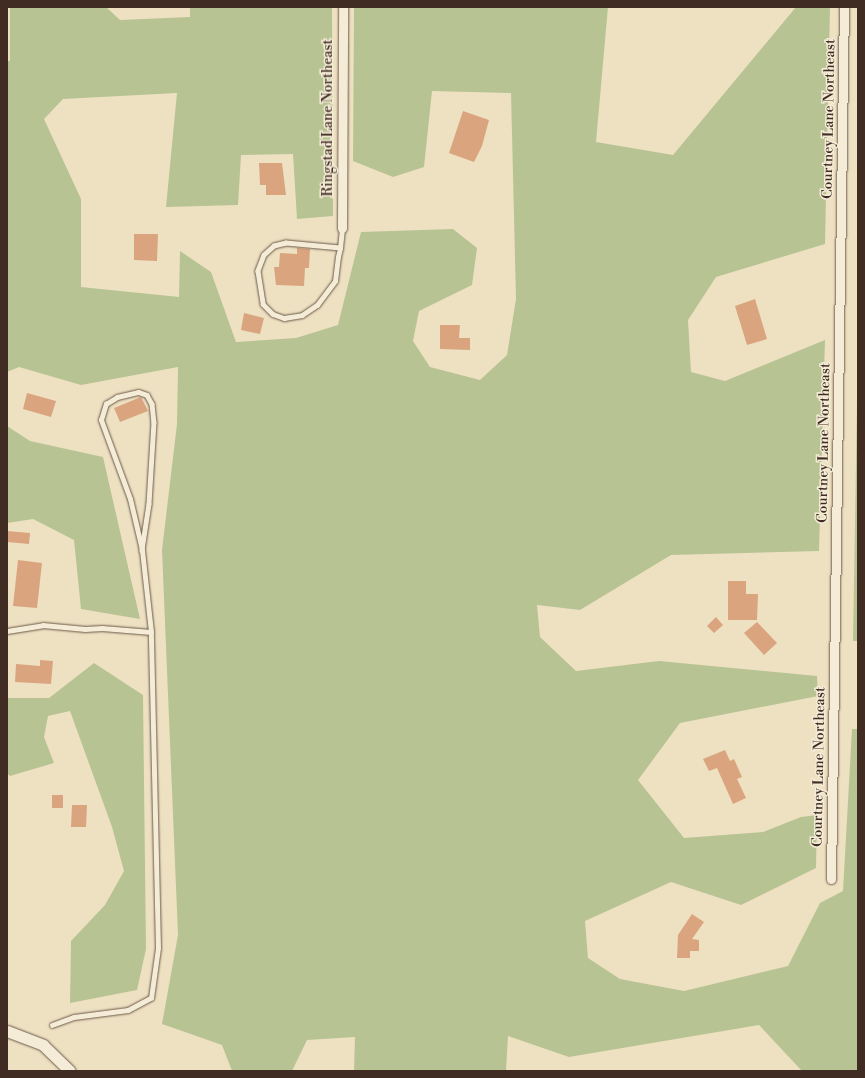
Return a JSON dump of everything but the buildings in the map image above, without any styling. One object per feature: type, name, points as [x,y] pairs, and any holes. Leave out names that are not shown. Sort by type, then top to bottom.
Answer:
[{"type":"street","name":"Ringstad Lane Northeast","points":[[342,228],[343,7]]},
{"type":"street","name":"Courtney Lane Northeast","points":[[831,879],[844,7]]},
{"type":"street","points":[[7,1031],[43,1045],[70,1071]]},
{"type":"lane","points":[[340,248],[286,243],[274,246],[264,255],[258,271],[263,304],[273,314],[284,318],[302,315],[317,305],[335,281],[340,248],[342,228]]},
{"type":"lane","points":[[52,1025],[74,1017],[128,1010],[151,998],[158,948],[151,632],[142,550],[130,499],[101,420],[106,404],[117,397],[138,392],[147,395],[152,404],[154,422],[149,504],[142,550]]},
{"type":"lane","points":[[7,631],[43,624],[85,630],[102,628],[151,632]]},
{"type":"green space","points":[[10,7],[106,7],[120,20],[190,17],[190,7],[332,8],[333,216],[297,219],[293,154],[241,155],[238,205],[166,207],[177,93],[63,99],[44,119],[81,199],[81,287],[179,297],[180,251],[211,272],[236,342],[296,338],[338,325],[361,232],[453,229],[477,248],[472,285],[419,311],[413,341],[430,367],[480,380],[507,355],[516,299],[511,93],[432,91],[424,167],[393,177],[353,161],[354,7],[608,7],[596,142],[673,155],[796,7],[830,7],[825,244],[716,277],[688,320],[691,372],[725,381],[825,340],[819,551],[671,555],[580,610],[537,605],[540,637],[576,671],[659,661],[817,676],[818,696],[680,723],[638,780],[684,838],[763,832],[801,817],[817,815],[816,868],[741,905],[671,882],[585,921],[588,958],[620,979],[684,991],[788,966],[820,903],[843,891],[852,729],[858,729],[858,1071],[802,1071],[759,1025],[569,1057],[508,1036],[506,1071],[354,1071],[355,1037],[307,1040],[292,1071],[232,1071],[222,1045],[162,1024],[178,935],[162,550],[177,424],[178,367],[81,385],[19,367],[7,372],[7,61],[10,61]]},
{"type":"green space","points":[[857,403],[858,641],[853,641]]},
{"type":"green space","points":[[7,426],[30,441],[103,457],[140,619],[81,609],[74,540],[33,519],[7,523]]},
{"type":"green space","points":[[94,663],[143,695],[146,949],[137,990],[70,1003],[71,941],[105,905],[124,871],[112,827],[70,711],[48,716],[44,737],[54,763],[10,776],[7,773],[7,698],[49,698]]}]
